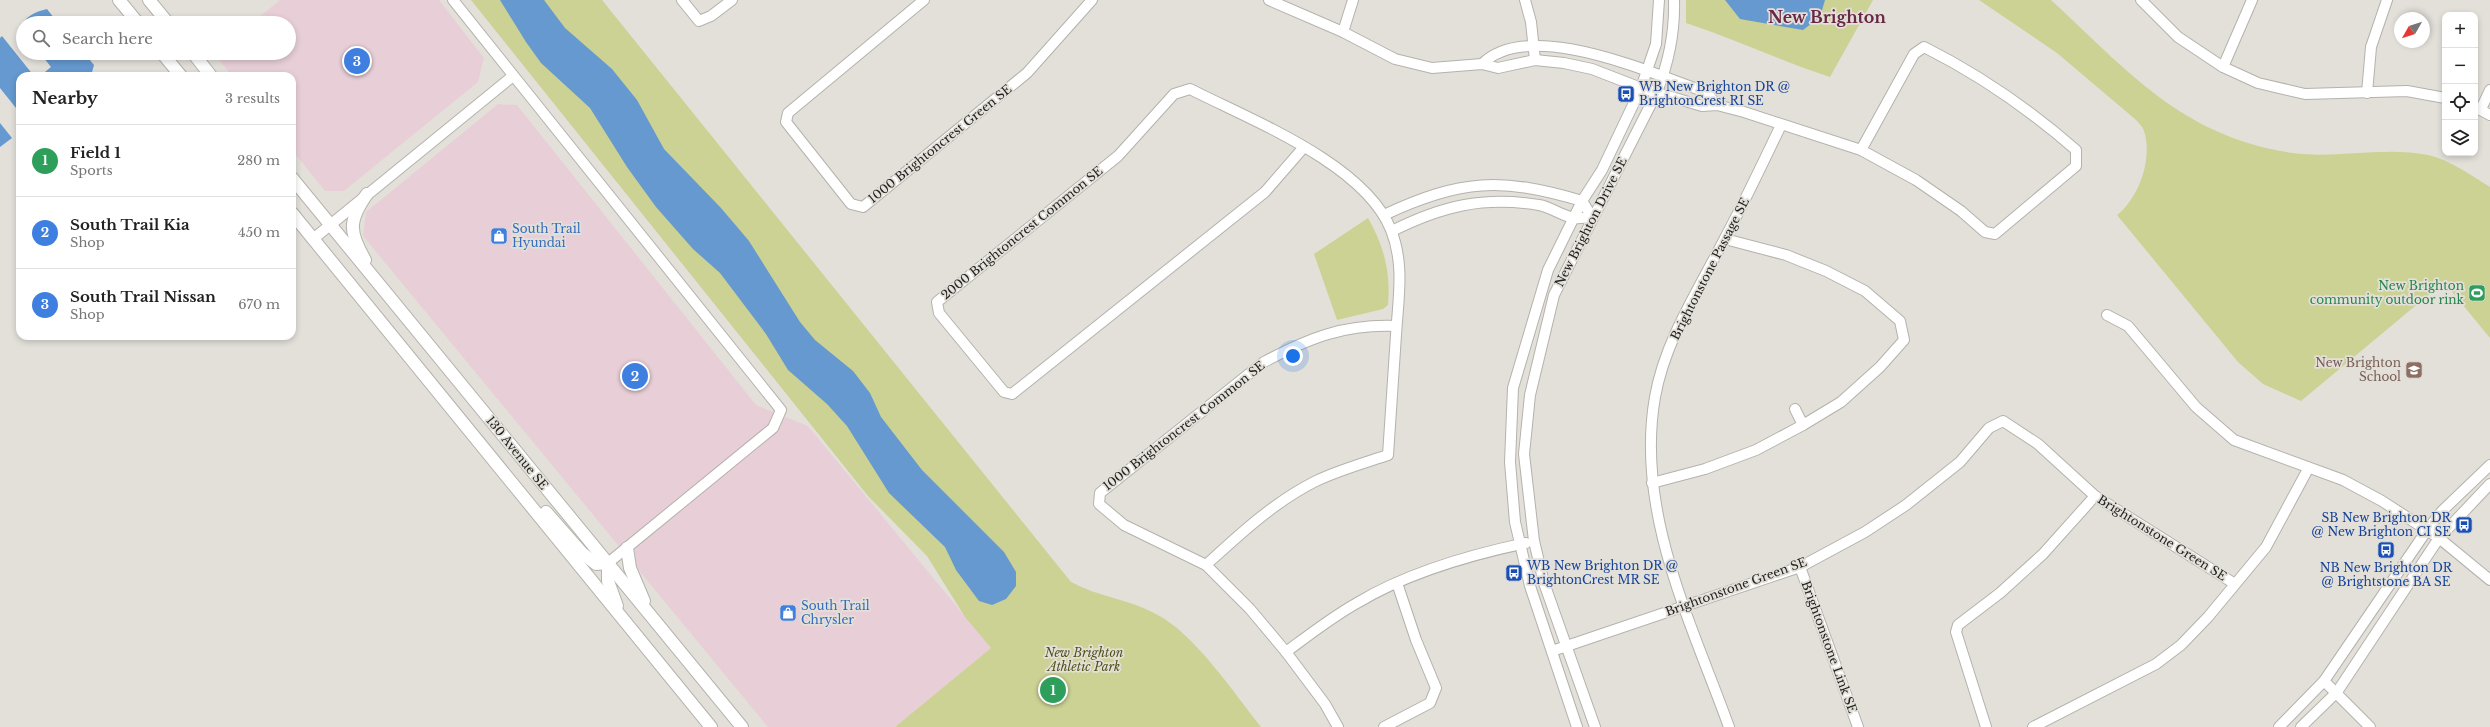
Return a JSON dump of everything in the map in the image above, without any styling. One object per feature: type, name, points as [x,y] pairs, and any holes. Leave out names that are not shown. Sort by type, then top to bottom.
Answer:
[{"type":"main road","points":[[119,0],[132,16]]},
{"type":"main road","points":[[149,0],[163,16]]},
{"type":"main road","points":[[153,0],[164,16]]},
{"type":"main road","points":[[168,60],[178,72]]},
{"type":"main road","points":[[198,60],[208,72]]},
{"type":"main road","name":"130 Avenue SE","points":[[296,183],[742,727]]},
{"type":"main road","points":[[367,194],[355,211],[354,234],[357,246],[380,286]]},
{"type":"main road","name":"130 Avenue SE","points":[[296,218],[711,727]]},
{"type":"main road","points":[[471,433],[509,469],[582,553],[596,564],[608,563],[608,581],[621,617]]},
{"type":"main road","points":[[627,548],[630,568],[652,618]]},
{"type":"street","points":[[453,0],[781,410],[773,428],[608,563]]},
{"type":"street","points":[[682,0],[699,21],[711,16],[732,0]]},
{"type":"street","name":"1000 Brightoncrest Green SE","points":[[924,0],[788,113],[786,122],[851,204],[863,207],[1027,73],[1092,0]]},
{"type":"street","points":[[1269,0],[1343,32],[1395,59],[1432,68],[1482,64],[1498,68],[1535,60],[1564,63],[1592,69],[1641,88],[1702,106],[1717,105],[1862,150],[1916,180],[1961,211],[1985,232],[1995,234],[2076,166],[2076,150],[2046,125],[2008,96],[1959,65],[1924,48],[1914,54],[1862,150]]},
{"type":"street","points":[[1343,32],[1353,0]]},
{"type":"street","points":[[1525,0],[1532,22],[1535,60]]},
{"type":"street","name":"New Brighton Drive SE","points":[[1577,727],[1530,586],[1515,522],[1510,462],[1513,388],[1548,270],[1582,201],[1602,170],[1641,88],[1656,44],[1659,0]]},
{"type":"street","name":"New Brighton Drive SE","points":[[1595,727],[1568,646],[1544,582],[1534,541],[1524,454],[1530,395],[1554,295],[1592,217],[1657,92],[1663,77],[1667,65],[1674,0]]},
{"type":"street","points":[[2141,0],[2178,37],[2223,67],[2258,83],[2305,94],[2407,91],[2442,97]]},
{"type":"street","points":[[2223,67],[2252,0]]},
{"type":"street","points":[[2367,93],[2371,47],[2387,0]]},
{"type":"street","points":[[1482,64],[1492,54],[1534,45],[1594,54],[1706,92],[1717,105]]},
{"type":"street","points":[[313,239],[513,76]]},
{"type":"street","name":"2000 Brightoncrest Common SE","points":[[1304,147],[1265,192],[1012,394],[1004,392],[939,313],[937,302],[1118,156],[1174,94],[1190,89],[1316,153],[1355,182],[1384,215]]},
{"type":"street","points":[[2490,90],[2478,108],[2490,115]]},
{"type":"street","name":"Brightonstone Passage SE","points":[[1729,727],[1666,555],[1652,483],[1650,448],[1655,397],[1668,355],[1691,302],[1725,239],[1781,126]]},
{"type":"street","points":[[1206,565],[1255,520],[1290,496],[1316,481],[1388,456],[1396,326],[1400,295],[1392,231],[1384,215],[1421,197],[1453,188],[1493,185],[1526,187],[1582,201],[1592,217],[1574,218],[1543,206],[1516,201],[1498,201],[1455,206],[1426,214],[1392,231]]},
{"type":"street","points":[[1652,483],[1705,469],[1756,450],[1803,425],[1841,402],[1880,367],[1904,340],[1900,321],[1865,291],[1826,271],[1786,255],[1725,239]]},
{"type":"street","points":[[2107,315],[2128,326],[2196,407],[2234,440],[2308,469],[2343,480],[2382,500],[2439,538],[2490,580]]},
{"type":"street","name":"1000 Brightoncrest Common SE","points":[[1338,727],[1325,704],[1286,652],[1250,609],[1206,565],[1124,525],[1099,504],[1100,492],[1264,362],[1291,348],[1332,332],[1367,325],[1396,326]]},
{"type":"street","points":[[1795,409],[1803,425]]},
{"type":"street","name":"Brightonstone Green SE","points":[[1552,651],[1800,567],[1865,532],[1906,505],[1960,462],[1989,428],[2003,421],[2038,444],[2095,496],[2236,584]]},
{"type":"street","points":[[2279,727],[2324,681],[2427,530],[2442,511],[2490,465]]},
{"type":"street","points":[[2033,727],[2156,664],[2181,645],[2236,584],[2266,547],[2308,469]]},
{"type":"street","points":[[2301,727],[2337,692],[2439,538],[2490,484]]},
{"type":"street","points":[[1986,727],[1956,632],[1958,625],[2000,593],[2043,554],[2095,496]]},
{"type":"street","points":[[1286,652],[1358,602],[1397,583],[1424,572],[1534,541]]},
{"type":"street","name":"Brightonstone Link SE","points":[[1800,567],[1858,727]]},
{"type":"street","points":[[1384,727],[1430,703],[1436,688],[1416,640],[1397,583]]},
{"type":"street","points":[[2324,681],[2337,692],[2370,727]]},
{"type":"shaded area","points":[[280,0],[439,0],[484,58],[478,82],[344,191],[325,191],[296,155],[296,72],[229,72],[219,60],[296,60],[296,16],[261,16]]},
{"type":"shaded area","points":[[498,104],[517,105],[756,405],[808,426],[991,648],[895,727],[768,727],[363,236],[366,212]]},
{"type":"green space","name":"New Brighton Athletic Park","points":[[471,0],[602,0],[1071,582],[1092,591],[1146,609],[1170,623],[1185,635],[1213,665],[1261,727],[895,727],[991,648],[965,617],[927,556],[868,496]]},
{"type":"green space","points":[[1686,0],[1873,0],[1830,77],[1686,23]]},
{"type":"green space","points":[[1979,0],[2051,0],[2132,75],[2159,97],[2187,116],[2218,132],[2253,144],[2292,153],[2326,155],[2394,152],[2428,155],[2452,164],[2490,187],[2490,338],[2444,282],[2301,401],[2263,384],[2238,362],[2117,215],[2125,208],[2132,198],[2142,177],[2147,153],[2142,126],[2057,53]]},
{"type":"green space","points":[[1368,218],[1374,228],[1385,260],[1389,293],[1388,305],[1383,309],[1337,320],[1314,254]]},
{"type":"water","points":[[500,0],[544,0],[565,28],[612,69],[637,100],[664,149],[721,208],[749,241],[800,322],[815,340],[853,371],[870,393],[881,417],[922,470],[1004,552],[1016,572],[1016,586],[1006,599],[992,605],[979,601],[956,570],[945,547],[889,493],[847,426],[827,404],[788,370],[766,334],[720,273],[693,249],[656,207],[627,167],[590,108],[541,63]]},
{"type":"water","points":[[1725,0],[1825,0],[1820,17],[1803,30],[1740,19]]},
{"type":"water","points":[[47,9],[52,16],[30,16]]},
{"type":"water","points":[[2,36],[16,54],[16,60],[21,60],[31,72],[16,72],[16,108],[0,88],[0,38]]},
{"type":"water","points":[[46,60],[90,60],[94,65],[92,72],[45,72],[51,67]]},
{"type":"water","points":[[0,123],[12,138],[0,147]]},
{"type":"place","name":"South Trail Nissan","points":[[357,61]]},
{"type":"place","name":"WB New Brighton DR @ BrightonCrest RI SE","points":[[1626,94]]},
{"type":"place","name":"South Trail Hyundai","points":[[499,236]]},
{"type":"place","name":"New Brighton community outdoor rink","points":[[2477,293]]},
{"type":"place","name":"New Brighton School","points":[[2414,370]]},
{"type":"place","name":"South Trail Kia","points":[[635,376]]},
{"type":"place","name":"SB New Brighton DR @ New Brighton CI SE","points":[[2464,525]]},
{"type":"place","name":"NB New Brighton DR @ Brightstone BA SE","points":[[2386,550]]},
{"type":"place","name":"WB New Brighton DR @ BrightonCrest MR SE","points":[[1514,573]]},
{"type":"place","name":"South Trail Chrysler","points":[[788,613]]},
{"type":"place","name":"Field 1","points":[[1053,690]]},
{"type":"district","name":"New Brighton","points":[[1827,17]]}]
